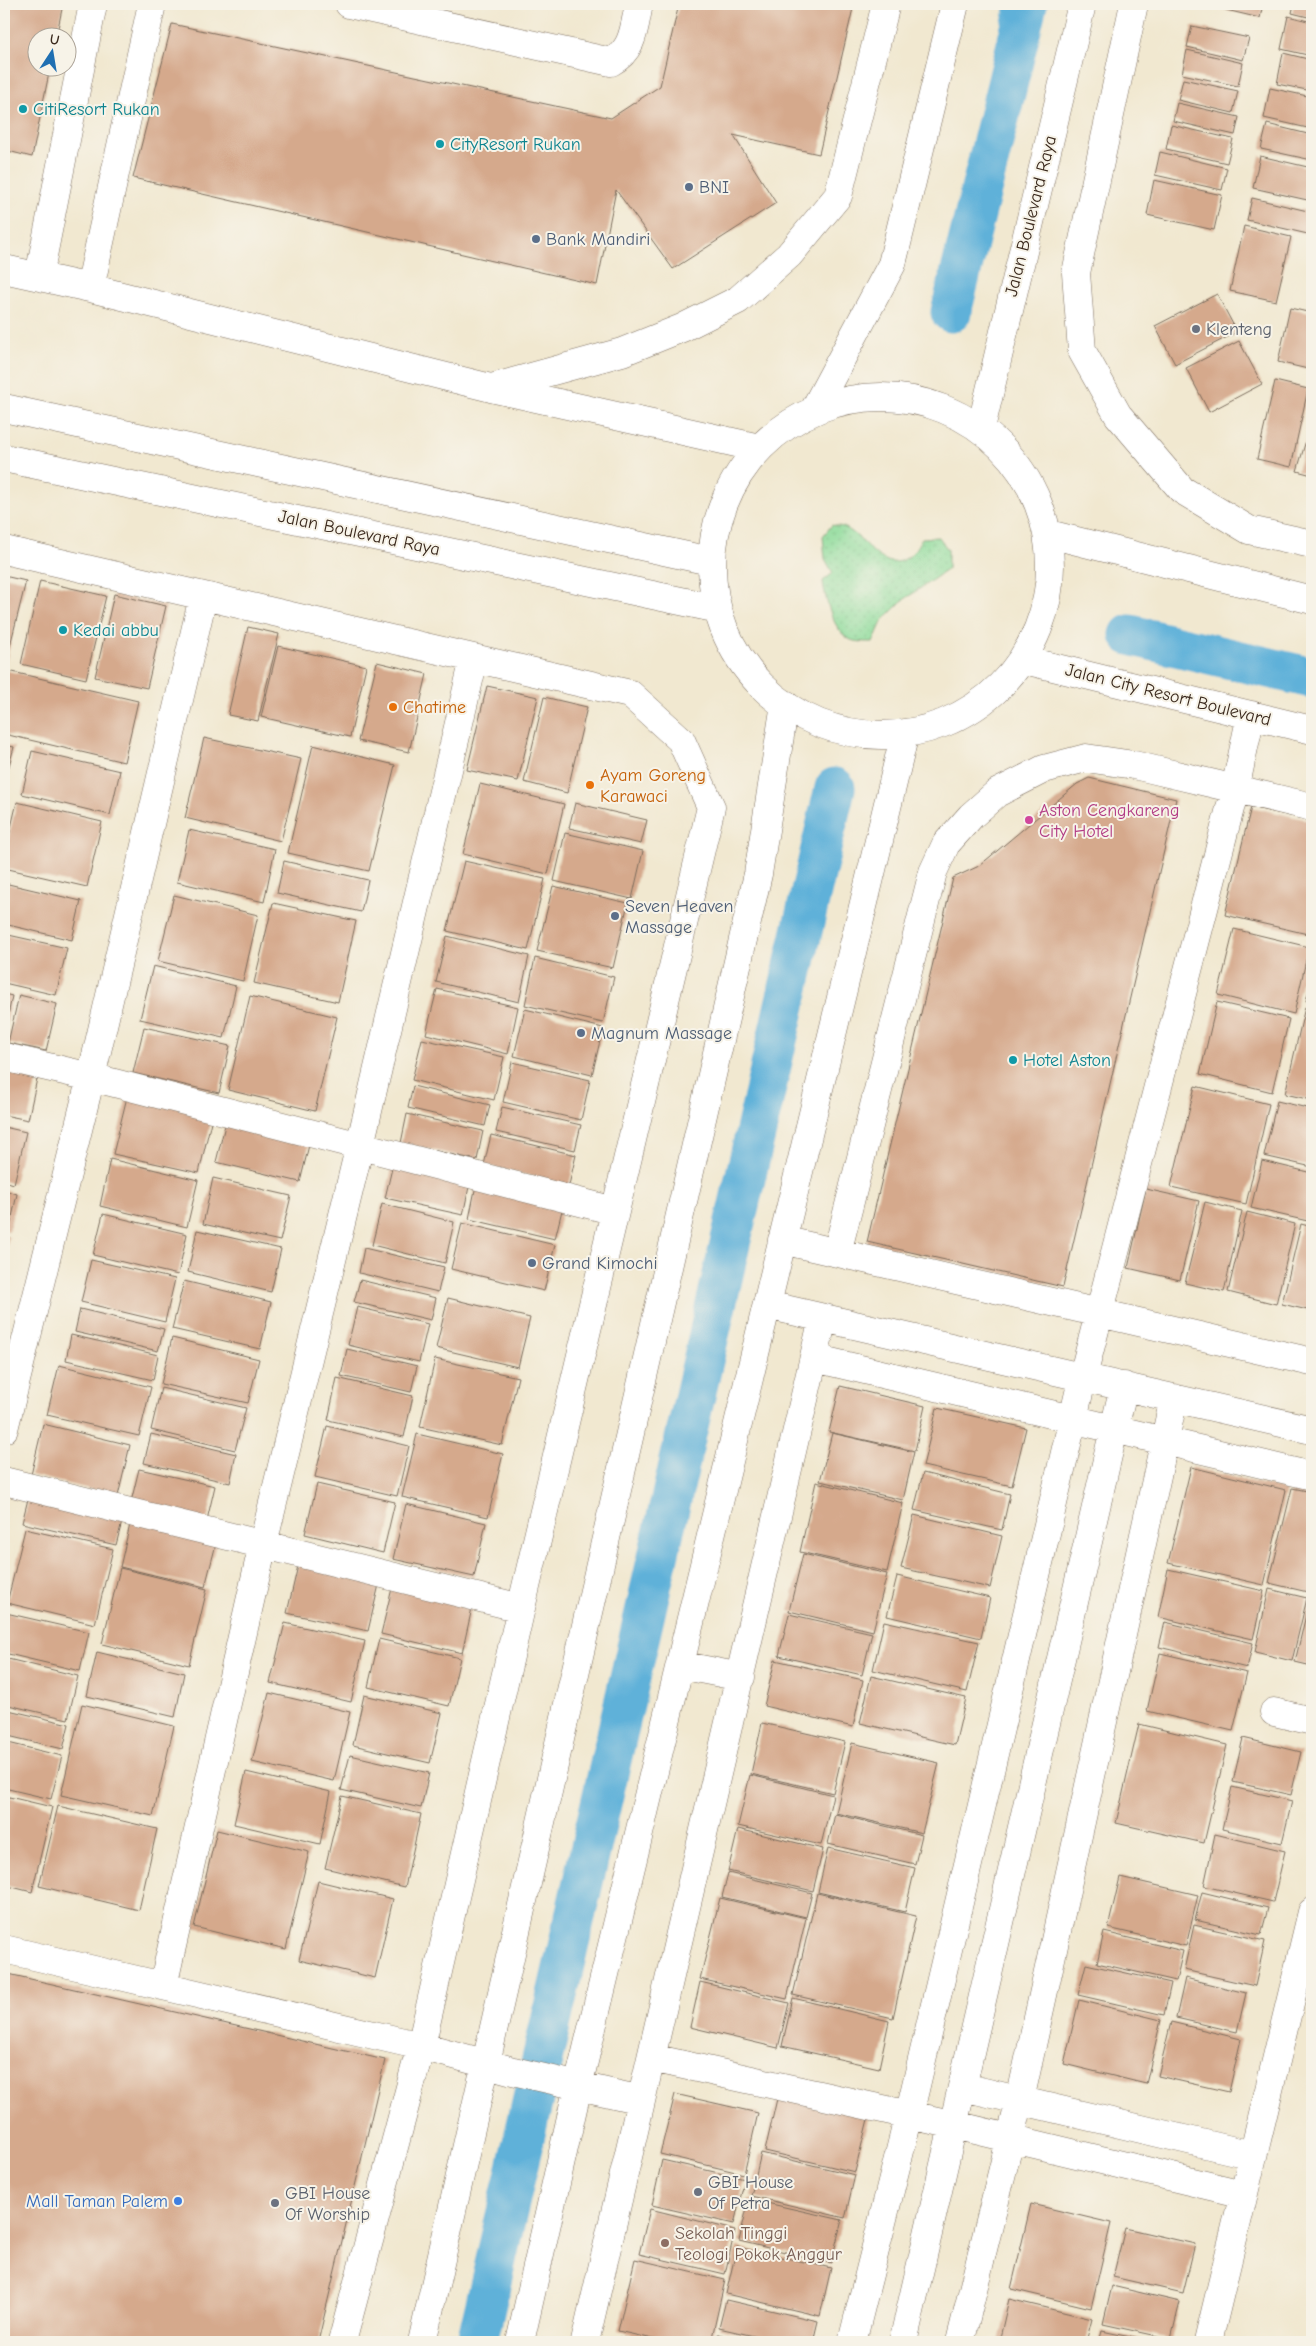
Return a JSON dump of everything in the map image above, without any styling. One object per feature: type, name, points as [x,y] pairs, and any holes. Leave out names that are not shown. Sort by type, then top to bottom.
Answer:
[{"type":"street","points":[[39,276],[93,4]]},
{"type":"street","points":[[90,288],[152,4]]},
{"type":"street","points":[[349,4],[611,62],[622,57],[629,45],[639,4]]},
{"type":"street","points":[[491,388],[622,352],[682,328],[738,300],[789,255],[838,196],[886,4]]},
{"type":"street","points":[[814,410],[892,264],[955,4]]},
{"type":"street","name":"Jalan Boulevard Raya","points":[[981,428],[1082,4]]},
{"type":"street","points":[[1134,4],[1076,273],[1082,350],[1118,415],[1182,490],[1250,530],[1312,544]]},
{"type":"street","points":[[4,269],[90,288],[491,388],[759,448]]},
{"type":"street","points":[[900,397],[942,408],[981,428],[1012,457],[1035,493],[1048,534],[1052,576],[1043,618],[1024,660],[1002,685],[974,708],[941,724],[905,733],[855,732],[823,724],[785,704],[764,687],[739,661],[724,638],[714,608],[710,561],[716,524],[726,496],[738,474],[759,448],[785,426],[814,410],[856,398],[900,397]]},
{"type":"street","points":[[4,408],[710,561]]},
{"type":"street","name":"Jalan Boulevard Raya","points":[[4,458],[714,608]]},
{"type":"street","points":[[1048,534],[1312,600]]},
{"type":"street","points":[[4,550],[630,694],[681,740],[711,807],[521,1608],[421,2046],[342,2342]]},
{"type":"street","points":[[4,1429],[91,1077],[203,597]]},
{"type":"street","points":[[163,1986],[263,1544],[360,1145],[474,659]]},
{"type":"street","name":"Jalan City Resort Boulevard","points":[[1024,660],[1312,730]]},
{"type":"street","points":[[422,2342],[758,874],[785,704]]},
{"type":"street","points":[[852,2342],[908,2115],[1083,1376],[1235,789],[1251,715]]},
{"type":"street","points":[[520,2342],[569,2084],[680,1665],[905,733]]},
{"type":"street","points":[[838,1253],[933,872],[946,844],[971,816],[997,793],[1044,768],[1086,758],[1134,765],[1312,806]]},
{"type":"street","points":[[4,1057],[91,1077],[615,1211]]},
{"type":"street","points":[[782,1240],[1312,1362]]},
{"type":"street","points":[[768,1305],[1312,1430]]},
{"type":"street","points":[[585,2342],[823,1318]]},
{"type":"street","points":[[814,1358],[1312,1476]]},
{"type":"street","points":[[903,2342],[955,2125],[1124,1386]]},
{"type":"street","points":[[960,2342],[1020,2100],[1174,1398]]},
{"type":"street","points":[[4,1481],[521,1608]]},
{"type":"street","points":[[680,1665],[741,1677]]},
{"type":"street","points":[[1274,1712],[1312,1721]]},
{"type":"street","points":[[1208,2342],[1252,2155],[1306,1965],[1312,1912]]},
{"type":"street","points":[[4,1949],[421,2046],[513,2071],[641,2100]]},
{"type":"street","points":[[652,2058],[955,2125],[1243,2194]]},
{"type":"street","points":[[963,2087],[1252,2155]]},
{"type":"green space","points":[[832,525],[851,531],[874,552],[890,562],[899,562],[908,557],[922,538],[939,537],[948,550],[948,569],[902,601],[883,620],[873,642],[854,641],[847,638],[836,625],[828,607],[824,589],[823,581],[833,573],[825,559],[823,536]]},
{"type":"building","name":"CitiResort Rukan","points":[[4,4],[63,4],[58,28],[28,28],[28,78],[48,78],[32,157],[4,150]]},
{"type":"building","name":"CityResort Rukan","points":[[679,4],[854,4],[819,154],[733,135],[776,203],[673,269],[616,190],[597,285],[133,178],[172,24],[611,118],[660,86]]},
{"type":"building","points":[[1201,4],[1263,4],[1260,18]]},
{"type":"building","points":[[1294,4],[1312,4],[1312,18],[1292,13]]},
{"type":"building","points":[[1288,16],[1312,22],[1312,56],[1281,49]]},
{"type":"building","points":[[1192,26],[1249,38],[1243,60],[1187,47]]},
{"type":"building","points":[[1187,50],[1243,63],[1238,86],[1182,74]]},
{"type":"building","points":[[1283,53],[1312,60],[1312,91],[1277,84]]},
{"type":"building","points":[[1183,79],[1238,91],[1233,113],[1178,100]]},
{"type":"building","points":[[1270,88],[1312,97],[1312,129],[1264,118]]},
{"type":"building","points":[[1177,103],[1239,117],[1235,135],[1173,121]]},
{"type":"building","points":[[1267,124],[1312,135],[1312,160],[1261,149]]},
{"type":"building","points":[[1171,125],[1233,139],[1227,163],[1166,149]]},
{"type":"building","points":[[1160,152],[1227,168],[1222,190],[1155,175]]},
{"type":"building","points":[[1260,156],[1312,168],[1312,201],[1253,188]]},
{"type":"building","points":[[1154,180],[1222,195],[1214,230],[1147,215]]},
{"type":"building","points":[[1252,198],[1312,212],[1312,235],[1247,220]]},
{"type":"building","points":[[1244,226],[1291,237],[1276,301],[1230,291]]},
{"type":"building","name":"Klenteng","points":[[1217,294],[1237,332],[1175,364],[1155,326]]},
{"type":"building","points":[[1290,308],[1312,313],[1312,370],[1278,362]]},
{"type":"building","points":[[1239,341],[1262,384],[1209,412],[1186,368]]},
{"type":"building","points":[[1275,381],[1308,389],[1291,467],[1257,459]]},
{"type":"building","points":[[1312,420],[1312,475],[1297,471]]},
{"type":"building","points":[[4,576],[26,581],[6,662],[4,661]]},
{"type":"building","name":"Kedai abbu","points":[[40,581],[106,596],[86,679],[21,664]]},
{"type":"building","points":[[114,594],[166,606],[147,688],[95,677]]},
{"type":"building","points":[[248,627],[279,634],[258,721],[228,715]]},
{"type":"building","points":[[278,646],[366,666],[350,737],[261,717]]},
{"type":"building","name":"Chatime","points":[[377,662],[427,674],[409,752],[358,741]]},
{"type":"building","points":[[4,670],[138,701],[124,762],[4,734]]},
{"type":"building","points":[[487,686],[538,697],[518,781],[467,770]]},
{"type":"building","points":[[544,697],[587,707],[567,793],[524,782]]},
{"type":"building","points":[[204,738],[301,759],[281,841],[185,818]]},
{"type":"building","points":[[4,745],[14,747],[4,785]]},
{"type":"building","points":[[313,745],[395,765],[369,871],[288,853]]},
{"type":"building","points":[[32,751],[120,771],[110,815],[22,794]]},
{"type":"building","name":"Hotel Aston","points":[[1089,778],[1176,799],[1063,1287],[867,1242],[953,878],[979,866],[1077,784]]},
{"type":"building","points":[[480,784],[564,804],[548,874],[463,854]]},
{"type":"building","points":[[17,802],[102,822],[87,887],[4,868],[4,857]]},
{"type":"building","points":[[575,803],[647,820],[641,844],[569,828]]},
{"type":"building","points":[[1251,807],[1312,821],[1312,935],[1225,915]]},
{"type":"building","points":[[189,830],[275,849],[264,902],[177,882]]},
{"type":"building","points":[[565,833],[643,851],[632,899],[554,881]]},
{"type":"building","points":[[284,861],[368,880],[361,912],[277,893]]},
{"type":"building","points":[[464,861],[545,879],[528,950],[447,931]]},
{"type":"building","points":[[4,883],[81,901],[72,940],[4,924]]},
{"type":"building","points":[[553,886],[628,903],[613,968],[537,951]]},
{"type":"building","points":[[174,895],[258,915],[243,981],[158,961]]},
{"type":"building","points":[[273,903],[356,921],[338,1002],[254,983]]},
{"type":"building","points":[[1234,929],[1309,947],[1294,1014],[1218,995]]},
{"type":"building","points":[[4,934],[67,948],[56,995],[4,983]]},
{"type":"building","points":[[447,936],[529,956],[519,1002],[436,982]]},
{"type":"building","points":[[535,958],[614,977],[603,1023],[525,1005]]},
{"type":"building","points":[[153,966],[236,986],[224,1038],[140,1019]]},
{"type":"building","points":[[1312,979],[1312,1002],[1306,1001]]},
{"type":"building","points":[[437,989],[518,1007],[508,1054],[426,1034]]},
{"type":"building","points":[[4,994],[12,996],[5,1031],[4,1031]]},
{"type":"building","points":[[19,995],[57,1004],[46,1051],[8,1043]]},
{"type":"building","points":[[250,996],[337,1017],[315,1111],[228,1090]]},
{"type":"building","points":[[1217,1002],[1289,1019],[1272,1092],[1200,1074]]},
{"type":"building","points":[[1305,1007],[1312,1008],[1312,1100],[1285,1094]]},
{"type":"building","points":[[525,1009],[603,1028],[592,1075],[514,1056]]},
{"type":"building","points":[[144,1027],[230,1046],[219,1093],[133,1073]]},
{"type":"building","points":[[422,1039],[504,1057],[494,1100],[412,1080]]},
{"type":"building","points":[[512,1062],[590,1080],[581,1120],[503,1102]]},
{"type":"building","points":[[4,1066],[38,1074],[28,1120],[4,1115]]},
{"type":"building","points":[[413,1086],[490,1105],[485,1126],[408,1108]]},
{"type":"building","points":[[1195,1086],[1269,1104],[1246,1204],[1171,1187]]},
{"type":"building","points":[[128,1093],[213,1113],[199,1173],[113,1154]]},
{"type":"building","points":[[1277,1101],[1312,1109],[1312,1167],[1264,1156]]},
{"type":"building","points":[[502,1107],[581,1125],[575,1150],[496,1132]]},
{"type":"building","points":[[407,1114],[483,1131],[477,1160],[401,1143]]},
{"type":"building","points":[[226,1121],[310,1141],[300,1182],[216,1162]]},
{"type":"building","points":[[4,1127],[26,1132],[14,1184],[4,1181]]},
{"type":"building","points":[[491,1135],[576,1155],[569,1185],[484,1165]]},
{"type":"building","points":[[110,1159],[198,1180],[187,1227],[100,1206]]},
{"type":"building","points":[[1262,1161],[1312,1173],[1312,1222],[1251,1208]]},
{"type":"building","points":[[393,1164],[470,1182],[463,1215],[385,1198]]},
{"type":"building","points":[[213,1178],[291,1196],[280,1241],[203,1224]]},
{"type":"building","points":[[476,1185],[563,1206],[555,1239],[469,1219]]},
{"type":"building","points":[[1146,1189],[1199,1201],[1180,1280],[1128,1268]]},
{"type":"building","points":[[4,1190],[17,1194],[9,1231],[4,1230]]},
{"type":"building","points":[[1205,1202],[1242,1211],[1224,1292],[1185,1283]]},
{"type":"building","points":[[382,1204],[454,1222],[445,1263],[372,1245]]},
{"type":"building","points":[[1247,1212],[1295,1224],[1276,1304],[1228,1292]]},
{"type":"building","points":[[103,1214],[187,1234],[178,1275],[93,1255]]},
{"type":"building","points":[[462,1223],[555,1245],[544,1291],[451,1269]]},
{"type":"building","points":[[1301,1224],[1312,1227],[1312,1311],[1282,1304]]},
{"type":"building","points":[[197,1230],[281,1249],[271,1292],[188,1272]]},
{"type":"building","points":[[4,1236],[9,1237],[4,1256]]},
{"type":"building","points":[[364,1248],[444,1267],[438,1292],[359,1273]]},
{"type":"building","points":[[91,1260],[175,1279],[165,1322],[81,1302]]},
{"type":"building","points":[[360,1280],[436,1298],[431,1320],[354,1302]]},
{"type":"building","points":[[184,1281],[271,1302],[260,1349],[172,1329]]},
{"type":"building","points":[[448,1298],[530,1318],[518,1367],[436,1348]]},
{"type":"building","points":[[357,1307],[428,1324],[419,1362],[348,1345]]},
{"type":"building","points":[[80,1309],[164,1329],[158,1351],[75,1332]]},
{"type":"building","points":[[71,1335],[158,1355],[153,1380],[66,1360]]},
{"type":"building","points":[[172,1338],[259,1359],[248,1403],[161,1384]]},
{"type":"building","points":[[347,1349],[417,1366],[411,1392],[341,1376]]},
{"type":"building","points":[[435,1359],[518,1377],[502,1445],[420,1427]]},
{"type":"building","points":[[59,1365],[151,1387],[139,1436],[47,1415]]},
{"type":"building","points":[[337,1378],[413,1396],[404,1437],[328,1420]]},
{"type":"building","points":[[840,1386],[925,1406],[915,1451],[829,1432]]},
{"type":"building","points":[[161,1388],[246,1408],[235,1450],[151,1430]]},
{"type":"building","points":[[937,1408],[1026,1428],[1012,1486],[923,1466]]},
{"type":"building","points":[[43,1424],[130,1445],[118,1496],[31,1475]]},
{"type":"building","points":[[327,1426],[409,1446],[397,1496],[315,1477]]},
{"type":"building","points":[[832,1433],[914,1452],[903,1500],[820,1481]]},
{"type":"building","points":[[151,1434],[236,1454],[230,1483],[144,1463]]},
{"type":"building","points":[[417,1434],[503,1454],[488,1517],[402,1497]]},
{"type":"building","points":[[1191,1467],[1286,1490],[1264,1585],[1168,1563]]},
{"type":"building","points":[[139,1469],[215,1486],[207,1520],[131,1502]]},
{"type":"building","points":[[923,1473],[1010,1494],[1002,1530],[914,1510]]},
{"type":"building","points":[[816,1482],[903,1503],[887,1572],[800,1552]]},
{"type":"building","points":[[317,1484],[395,1502],[383,1553],[305,1534]]},
{"type":"building","points":[[1292,1488],[1312,1492],[1312,1593],[1269,1583]]},
{"type":"building","points":[[30,1491],[124,1514],[116,1545],[22,1523]]},
{"type":"building","points":[[406,1504],[486,1523],[474,1577],[393,1559]]},
{"type":"building","points":[[914,1515],[1002,1536],[990,1588],[901,1568]]},
{"type":"building","points":[[132,1516],[218,1536],[205,1587],[120,1567]]},
{"type":"building","points":[[25,1529],[113,1549],[95,1624],[7,1603]]},
{"type":"building","points":[[803,1554],[887,1574],[873,1631],[789,1611]]},
{"type":"building","points":[[300,1557],[381,1576],[368,1631],[287,1613]]},
{"type":"building","points":[[120,1568],[207,1589],[189,1665],[102,1644]]},
{"type":"building","points":[[1168,1569],[1264,1591],[1253,1639],[1158,1617]]},
{"type":"building","points":[[897,1576],[990,1598],[981,1638],[887,1616]]},
{"type":"building","points":[[394,1580],[474,1599],[462,1653],[381,1634]]},
{"type":"building","points":[[1269,1589],[1307,1598],[1292,1661],[1255,1652]]},
{"type":"building","points":[[1309,1602],[1312,1603],[1312,1666],[1295,1662]]},
{"type":"building","points":[[6,1613],[89,1632],[80,1671],[4,1653],[4,1622]]},
{"type":"building","points":[[789,1614],[872,1633],[862,1675],[779,1656]]},
{"type":"building","points":[[884,1621],[979,1642],[967,1692],[873,1670]]},
{"type":"building","points":[[1165,1622],[1253,1643],[1247,1668],[1159,1647]]},
{"type":"building","points":[[285,1623],[365,1641],[351,1702],[270,1683]]},
{"type":"building","points":[[379,1639],[460,1658],[449,1706],[368,1687]]},
{"type":"building","points":[[97,1652],[184,1673],[175,1717],[87,1696]]},
{"type":"building","points":[[1160,1653],[1247,1673],[1233,1731],[1147,1711]]},
{"type":"building","points":[[4,1658],[78,1676],[68,1719],[4,1704]]},
{"type":"building","points":[[775,1660],[863,1680],[853,1727],[764,1706]]},
{"type":"building","points":[[871,1676],[966,1698],[955,1745],[860,1723]]},
{"type":"building","points":[[269,1693],[350,1712],[334,1781],[252,1762]]},
{"type":"building","points":[[364,1695],[442,1713],[430,1763],[353,1745]]},
{"type":"building","points":[[82,1704],[174,1726],[153,1816],[61,1795]]},
{"type":"building","points":[[4,1709],[69,1724],[63,1749],[4,1735]]},
{"type":"building","points":[[762,1723],[845,1742],[833,1793],[751,1774]]},
{"type":"building","points":[[1139,1724],[1227,1745],[1204,1843],[1116,1823]]},
{"type":"building","points":[[1243,1738],[1301,1752],[1291,1795],[1233,1782]]},
{"type":"building","points":[[4,1742],[62,1756],[51,1799],[4,1788]]},
{"type":"building","points":[[852,1743],[939,1763],[922,1833],[836,1813]]},
{"type":"building","points":[[350,1755],[429,1773],[421,1808],[341,1790]]},
{"type":"building","points":[[246,1772],[331,1792],[320,1844],[234,1824]]},
{"type":"building","points":[[750,1775],[833,1795],[821,1845],[738,1826]]},
{"type":"building","points":[[1232,1787],[1292,1801],[1282,1843],[1222,1829]]},
{"type":"building","points":[[5,1796],[52,1807],[32,1892],[4,1885]]},
{"type":"building","points":[[342,1796],[421,1814],[405,1887],[325,1868]]},
{"type":"building","points":[[58,1806],[157,1829],[139,1910],[39,1886]]},
{"type":"building","points":[[835,1814],[922,1835],[915,1864],[828,1844]]},
{"type":"building","points":[[738,1829],[823,1849],[813,1891],[728,1871]]},
{"type":"building","points":[[217,1830],[309,1852],[286,1949],[194,1927]]},
{"type":"building","points":[[1215,1834],[1285,1851],[1273,1902],[1204,1886]]},
{"type":"building","points":[[828,1848],[915,1868],[905,1912],[818,1892]]},
{"type":"building","points":[[728,1873],[812,1893],[806,1917],[722,1897]]},
{"type":"building","points":[[1120,1877],[1198,1895],[1186,1946],[1108,1928]]},
{"type":"building","points":[[318,1881],[393,1899],[375,1978],[299,1960]]},
{"type":"building","points":[[1202,1892],[1268,1908],[1261,1935],[1195,1920]]},
{"type":"building","points":[[817,1893],[916,1916],[893,2018],[793,1995]]},
{"type":"building","points":[[720,1898],[806,1918],[787,1999],[700,1979]]},
{"type":"building","points":[[1194,1925],[1265,1941],[1255,1986],[1184,1970]]},
{"type":"building","points":[[1104,1932],[1183,1951],[1176,1981],[1097,1963]]},
{"type":"building","points":[[1086,1964],[1171,1983],[1164,2015],[1078,1995]]},
{"type":"building","name":"Mall Taman Palem","points":[[4,1973],[385,2060],[318,2342],[4,2342]]},
{"type":"building","points":[[1185,1978],[1246,1993],[1237,2032],[1176,2018]]},
{"type":"building","points":[[700,1982],[789,2003],[778,2048],[690,2027]]},
{"type":"building","points":[[793,1998],[889,2021],[879,2068],[782,2046]]},
{"type":"building","points":[[1079,2000],[1161,2020],[1146,2084],[1064,2064]]},
{"type":"building","points":[[1171,2022],[1241,2039],[1229,2092],[1158,2076]]},
{"type":"building","points":[[779,2090],[870,2111],[855,2172],[765,2151]]},
{"type":"building","points":[[675,2094],[758,2113],[744,2174],[660,2154]]},
{"type":"building","points":[[761,2153],[855,2175],[845,2218],[751,2196]]},
{"type":"building","name":"GBI House Of Petra","points":[[662,2160],[745,2179],[734,2224],[652,2205]]},
{"type":"building","points":[[749,2199],[842,2220],[831,2263],[739,2241]]},
{"type":"building","points":[[1031,2204],[1111,2223],[1091,2308],[1011,2289]]},
{"type":"building","points":[[650,2209],[735,2230],[725,2274],[639,2254]]},
{"type":"building","points":[[1125,2228],[1195,2244],[1183,2293],[1113,2277]]},
{"type":"building","points":[[737,2247],[831,2268],[820,2316],[726,2294]]},
{"type":"building","points":[[635,2259],[725,2280],[711,2342],[666,2342],[618,2331]]},
{"type":"building","points":[[1112,2286],[1180,2302],[1171,2339],[1103,2324]]},
{"type":"building","points":[[1009,2299],[1092,2319],[1086,2342],[999,2342]]},
{"type":"building","points":[[726,2300],[818,2321],[813,2342],[780,2342],[719,2328]]},
{"type":"building","points":[[1102,2331],[1149,2341],[1099,2342]]},
{"type":"building","points":[[718,2334],[748,2342],[716,2342]]},
{"type":"building","points":[[619,2337],[640,2342],[618,2342]]},
{"type":"waterway","points":[[951,312],[1027,4]]},
{"type":"waterway","points":[[1130,635],[1312,678]]},
{"type":"waterway","points":[[477,2342],[835,788]]},
{"type":"place","name":"CitiResort Rukan","points":[[23,109]]},
{"type":"place","name":"CityResort Rukan","points":[[440,144]]},
{"type":"place","name":"BNI","points":[[689,187]]},
{"type":"place","name":"Bank Mandiri","points":[[536,239]]},
{"type":"place","name":"Klenteng","points":[[1196,329]]},
{"type":"place","name":"Kedai abbu","points":[[63,630]]},
{"type":"place","name":"Chatime","points":[[393,707]]},
{"type":"place","name":"Ayam Goreng Karawaci","points":[[590,785]]},
{"type":"place","name":"Aston Cengkareng City Hotel","points":[[1029,820]]},
{"type":"place","name":"Seven Heaven Massage","points":[[615,916]]},
{"type":"place","name":"Magnum Massage","points":[[581,1033]]},
{"type":"place","name":"Hotel Aston","points":[[1013,1060]]},
{"type":"place","name":"Grand Kimochi","points":[[532,1263]]},
{"type":"place","name":"GBI House Of Petra","points":[[698,2192]]},
{"type":"place","name":"Mall Taman Palem","points":[[178,2201]]},
{"type":"place","name":"GBI House Of Worship","points":[[275,2203]]},
{"type":"place","name":"Sekolah Tinggi Teologi Pokok Anggur","points":[[665,2243]]}]
